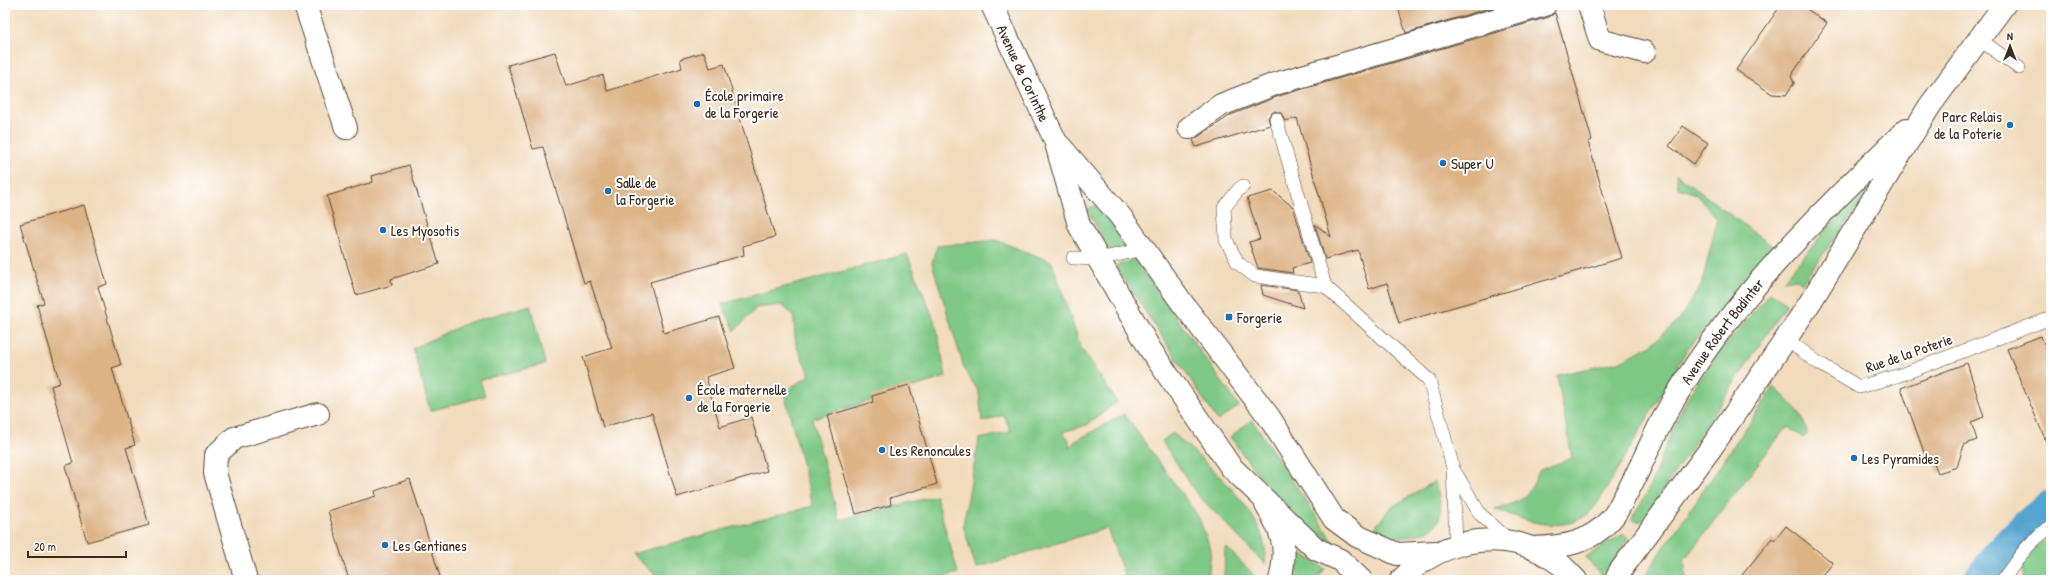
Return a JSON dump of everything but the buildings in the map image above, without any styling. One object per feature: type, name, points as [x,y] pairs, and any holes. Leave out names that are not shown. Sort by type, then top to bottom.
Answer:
[{"type":"main road","points":[[305,5],[346,128]]},
{"type":"main road","name":"Avenue de Corinthe","points":[[992,5],[1055,140]]},
{"type":"main road","points":[[1189,128],[1221,105],[1275,84],[1545,5]]},
{"type":"main road","points":[[1589,5],[1600,40],[1644,52]]},
{"type":"main road","name":"Avenue Robert Badinter","points":[[1616,580],[1620,571],[1711,448],[1786,339],[1811,301],[1929,107],[2004,5]]},
{"type":"main road","name":"Avenue Robert Badinter","points":[[1532,548],[1564,547],[1583,541],[1612,519],[1633,482],[1675,396],[1718,334],[1763,278],[1834,199],[1929,107]]},
{"type":"main road","points":[[1055,140],[1121,216],[1269,417],[1334,519],[1356,536],[1397,554],[1436,552]]},
{"type":"main road","points":[[1055,140],[1079,225],[1150,349],[1208,437],[1231,467],[1316,549],[1340,560],[1361,580]]},
{"type":"main road","points":[[246,580],[215,473],[216,455],[234,438],[318,414]]},
{"type":"main road","points":[[1259,494],[1280,527],[1285,550],[1280,580]]},
{"type":"main road","points":[[1401,580],[1413,567],[1436,552],[1456,544],[1483,540],[1511,542],[1532,548],[1561,565],[1576,580]]},
{"type":"lane","points":[[1979,39],[2018,68]]},
{"type":"lane","points":[[1276,119],[1325,286],[1429,380],[1453,468],[1456,544]]},
{"type":"lane","points":[[1244,186],[1239,189],[1224,208],[1226,240],[1238,262],[1255,276],[1325,286]]},
{"type":"lane","points":[[1073,258],[1098,259],[1144,249]]},
{"type":"lane","name":"Rue de la Poterie","points":[[1786,339],[1818,362],[1859,387],[1900,375],[2051,318]]},
{"type":"lane","points":[[1453,468],[1480,514],[1511,542]]},
{"type":"lane","points":[[2003,580],[2024,550],[2044,531],[2051,527]]},
{"type":"green space","points":[[1676,174],[1776,249],[1688,348],[1604,493],[1589,513],[1578,520],[1567,524],[1555,525],[1542,524],[1518,518],[1495,509],[1513,503],[1524,497],[1528,493],[1540,470],[1572,458],[1557,375],[1619,362],[1651,345],[1678,321],[1702,284],[1717,219],[1696,194],[1678,188]]},
{"type":"green space","points":[[1868,183],[1871,186],[1869,192],[1802,283],[1797,279],[1783,281],[1863,186]]},
{"type":"green space","points":[[1098,205],[1128,247],[1111,253],[1087,209]]},
{"type":"green space","points":[[996,240],[1052,262],[1081,348],[1117,402],[1087,425],[1063,432],[1069,440],[1069,449],[1074,442],[1124,414],[1198,516],[1211,549],[1208,580],[1126,580],[1107,528],[976,568],[963,525],[979,439],[1011,432],[1004,415],[982,422],[979,392],[965,371],[932,263],[937,246]]},
{"type":"green space","points":[[907,254],[936,325],[946,377],[812,419],[839,520],[936,496],[958,573],[932,580],[661,580],[632,554],[813,506],[784,392],[810,375],[796,345],[793,315],[782,305],[756,308],[735,331],[722,304]]},
{"type":"green space","points":[[1135,259],[1239,406],[1218,421],[1115,266]]},
{"type":"green space","points":[[1770,293],[1787,304],[1643,520],[1638,522],[1632,519],[1646,495],[1672,430],[1691,392],[1719,353]]},
{"type":"green space","points":[[530,305],[545,364],[480,380],[485,396],[430,411],[413,348],[467,323]]},
{"type":"green space","points":[[1774,387],[1800,414],[1806,427],[1807,434],[1803,438],[1789,427],[1784,430],[1684,560],[1687,580],[1642,580]]},
{"type":"green space","points":[[1252,420],[1335,544],[1306,526],[1271,492],[1230,437]]},
{"type":"green space","points":[[1173,433],[1218,475],[1248,509],[1265,546],[1265,564],[1196,493],[1162,441]]},
{"type":"green space","points":[[1435,481],[1440,501],[1440,516],[1436,525],[1417,535],[1404,537],[1394,536],[1374,529],[1390,508]]},
{"type":"green space","points":[[1623,534],[1628,539],[1604,579],[1586,557]]},
{"type":"green space","points":[[2051,535],[2051,580],[2024,580],[2023,572],[2026,559],[2034,548]]},
{"type":"green space","points":[[1227,548],[1259,580],[1224,580],[1225,549]]},
{"type":"green space","points":[[1296,549],[1325,569],[1316,580],[1291,580],[1296,562]]},
{"type":"green space","points":[[1495,576],[1515,580],[1466,580],[1468,579]]},
{"type":"waterway","points":[[1980,580],[2012,540],[2051,507]]},
{"type":"place","name":"École primaire de la Forgerie","points":[[697,104]]},
{"type":"place","name":"Parc Relais de la Poterie","points":[[2010,125]]},
{"type":"place","name":"Super U","points":[[1443,163]]},
{"type":"place","name":"Salle de la Forgerie","points":[[608,191]]},
{"type":"place","name":"Les Myosotis","points":[[383,230]]},
{"type":"place","name":"Forgerie","points":[[1229,317]]},
{"type":"place","name":"École maternelle de la Forgerie","points":[[689,398]]},
{"type":"place","name":"Les Renoncules","points":[[882,450]]},
{"type":"place","name":"Les Pyramides","points":[[1854,458]]},
{"type":"place","name":"Les Gentianes","points":[[385,545]]}]
